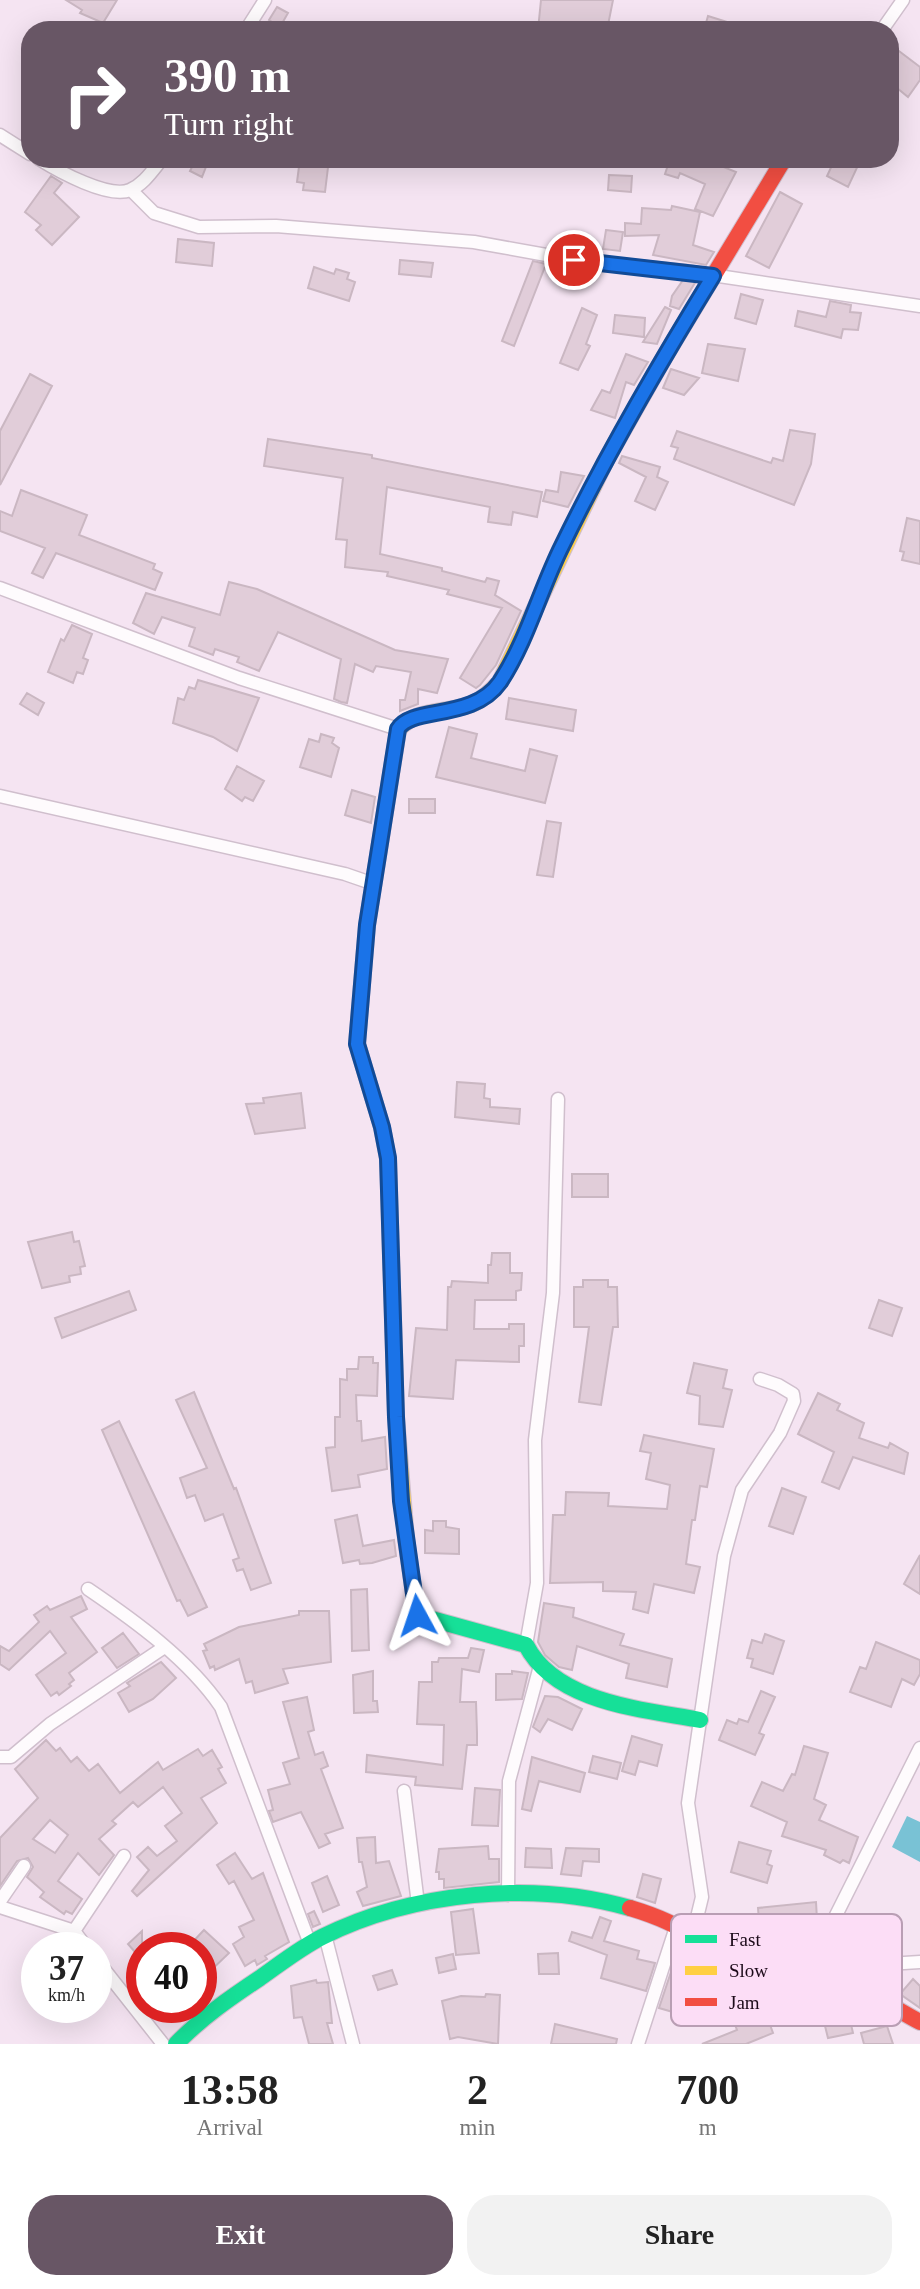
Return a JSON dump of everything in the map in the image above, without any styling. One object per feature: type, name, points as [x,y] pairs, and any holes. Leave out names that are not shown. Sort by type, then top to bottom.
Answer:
[{"type":"street","points":[[252,21],[265,0]]},
{"type":"street","points":[[888,21],[903,0]]},
{"type":"street","points":[[0,135],[21,148]]},
{"type":"street","points":[[58,168],[103,190],[131,190],[144,181],[155,168]]},
{"type":"street","points":[[526,1645],[421,1618],[416,1613],[401,1501],[388,1158],[382,1127],[357,1044],[374,884],[398,729],[404,720],[444,714],[466,707],[488,695],[498,685],[519,646],[561,547],[635,404],[779,168]]},
{"type":"street","points":[[131,190],[155,213],[200,227],[276,226],[474,242],[574,260],[713,276],[920,306]]},
{"type":"street","points":[[0,588],[239,678],[398,729]]},
{"type":"street","points":[[0,796],[331,871],[374,884]]},
{"type":"street","points":[[558,1098],[553,1293],[535,1432],[537,1583],[526,1645],[529,1656],[540,1667],[568,1685],[616,1703],[700,1720]]},
{"type":"street","points":[[698,1914],[702,1897],[688,1803],[728,1535],[742,1490],[780,1433],[794,1401],[793,1394],[788,1389],[760,1380]]},
{"type":"street","points":[[88,1589],[127,1616],[163,1648],[209,1690],[220,1707],[310,1944]]},
{"type":"street","points":[[0,1757],[11,1757],[50,1724],[163,1648]]},
{"type":"street","points":[[508,1895],[509,1781],[540,1667]]},
{"type":"street","points":[[837,1914],[920,1748]]},
{"type":"street","points":[[404,1791],[418,1904]]},
{"type":"street","points":[[0,1907],[74,1931],[124,1856]]},
{"type":"street","points":[[0,1901],[24,1866]]},
{"type":"street","points":[[176,2044],[231,1996],[325,1935],[418,1904],[508,1895],[557,1895],[599,1900],[671,1924]]},
{"type":"street","points":[[325,1935],[353,2044]]},
{"type":"street","points":[[638,2044],[671,1942]]},
{"type":"street","points":[[902,1964],[920,1962]]},
{"type":"street","points":[[112,1979],[163,2044]]},
{"type":"street","points":[[902,2014],[920,2022]]},
{"type":"water","points":[[907,1816],[920,1822],[920,1862],[892,1847]]},
{"type":"building","points":[[66,0],[117,0],[104,21],[80,13],[82,10]]},
{"type":"building","points":[[541,0],[613,0],[609,21],[539,21]]},
{"type":"building","points":[[277,7],[288,13],[283,21],[269,20]]},
{"type":"building","points":[[708,16],[724,21],[707,21]]},
{"type":"building","points":[[899,51],[920,67],[920,80],[908,97],[899,90]]},
{"type":"building","points":[[192,168],[206,168],[202,177],[190,171]]},
{"type":"building","points":[[299,168],[328,168],[325,192],[303,190],[304,183],[297,182]]},
{"type":"building","points":[[667,168],[726,168],[736,172],[713,216],[695,209],[705,184],[680,173],[678,178],[665,174]]},
{"type":"building","points":[[831,168],[857,168],[848,187],[827,176]]},
{"type":"building","points":[[609,175],[632,176],[631,192],[608,190]]},
{"type":"building","points":[[51,176],[62,183],[54,193],[79,217],[52,245],[36,230],[41,225],[25,212]]},
{"type":"building","points":[[780,192],[802,204],[769,268],[746,256]]},
{"type":"building","points":[[672,206],[700,212],[693,245],[714,252],[706,265],[653,255],[659,235],[625,236],[625,223],[641,224],[642,208],[671,210]]},
{"type":"building","points":[[606,230],[623,232],[620,251],[603,249]]},
{"type":"building","points":[[178,239],[214,243],[212,266],[176,262]]},
{"type":"building","points":[[400,260],[433,263],[431,277],[399,274]]},
{"type":"building","points":[[533,261],[546,264],[514,346],[502,341]]},
{"type":"building","points":[[314,267],[334,274],[336,269],[349,273],[347,279],[355,282],[349,301],[308,288]]},
{"type":"building","points":[[683,280],[696,281],[679,309],[670,306],[672,296]]},
{"type":"building","points":[[741,294],[763,300],[756,324],[735,318]]},
{"type":"building","points":[[830,301],[851,305],[850,312],[861,313],[858,330],[843,329],[841,338],[795,326],[798,311],[826,317]]},
{"type":"building","points":[[665,307],[671,310],[657,344],[643,342]]},
{"type":"building","points":[[582,308],[597,315],[586,344],[590,346],[578,370],[560,363]]},
{"type":"building","points":[[615,315],[645,318],[644,337],[613,333]]},
{"type":"building","points":[[708,344],[745,349],[738,381],[702,373]]},
{"type":"building","points":[[626,354],[648,362],[634,385],[626,382],[615,418],[591,410],[602,390],[610,393]]},
{"type":"building","points":[[671,369],[699,378],[684,395],[663,388]]},
{"type":"building","points":[[30,374],[52,386],[0,485],[0,431]]},
{"type":"building","points":[[790,430],[815,434],[811,464],[794,505],[674,459],[678,448],[671,446],[677,431],[771,463],[773,458],[783,461]]},
{"type":"building","points":[[268,439],[372,455],[372,458],[542,492],[537,517],[513,512],[511,525],[488,522],[490,507],[387,487],[380,554],[442,568],[442,571],[485,582],[487,578],[499,581],[495,595],[521,611],[496,665],[480,685],[476,688],[460,678],[502,608],[447,594],[449,590],[387,576],[388,572],[345,567],[347,540],[336,539],[343,478],[264,466]]},
{"type":"building","points":[[622,456],[660,467],[657,477],[668,482],[655,510],[635,501],[646,477],[619,463]]},
{"type":"building","points":[[561,472],[584,476],[568,507],[543,501],[546,490],[558,492]]},
{"type":"building","points":[[21,490],[87,515],[79,535],[155,564],[153,569],[162,573],[155,590],[56,553],[43,578],[32,573],[45,548],[0,531],[0,511],[12,516]]},
{"type":"building","points":[[907,518],[920,521],[920,564],[902,560],[904,552],[900,551]]},
{"type":"building","points":[[229,582],[257,589],[395,650],[448,659],[437,693],[418,689],[418,704],[400,711],[400,700],[405,700],[411,672],[376,666],[373,672],[355,664],[347,703],[341,702],[334,699],[341,659],[278,632],[259,671],[237,662],[239,657],[215,649],[213,655],[189,646],[195,628],[162,617],[154,634],[133,623],[146,593],[220,615]]},
{"type":"building","points":[[72,625],[92,634],[83,658],[88,660],[83,674],[77,672],[73,683],[48,672],[61,639],[64,641]]},
{"type":"building","points":[[198,680],[259,698],[237,751],[213,737],[173,723],[178,698],[184,700],[189,687],[195,689]]},
{"type":"building","points":[[27,693],[44,703],[38,715],[20,704]]},
{"type":"building","points":[[509,698],[576,710],[573,731],[506,719]]},
{"type":"building","points":[[449,727],[477,734],[471,758],[525,771],[530,749],[557,756],[545,803],[436,777]]},
{"type":"building","points":[[321,734],[334,738],[332,743],[339,748],[331,777],[300,767],[309,739],[319,742]]},
{"type":"building","points":[[237,766],[264,781],[253,801],[245,797],[242,801],[225,789]]},
{"type":"building","points":[[352,790],[375,797],[371,823],[345,815]]},
{"type":"building","points":[[409,799],[435,799],[435,813],[409,813]]},
{"type":"building","points":[[547,821],[561,823],[553,877],[537,875]]},
{"type":"building","points":[[457,1082],[485,1084],[484,1098],[490,1099],[490,1107],[520,1109],[519,1124],[455,1117]]},
{"type":"building","points":[[301,1093],[305,1128],[255,1134],[246,1104],[264,1103],[263,1098]]},
{"type":"building","points":[[572,1174],[608,1174],[608,1197],[572,1197]]},
{"type":"building","points":[[72,1232],[74,1242],[79,1241],[85,1266],[80,1267],[81,1274],[69,1276],[70,1282],[42,1288],[28,1242]]},
{"type":"building","points":[[492,1253],[510,1253],[510,1273],[522,1273],[521,1290],[516,1291],[516,1300],[475,1300],[474,1329],[509,1329],[509,1324],[524,1324],[524,1346],[519,1346],[519,1362],[456,1360],[453,1399],[409,1396],[416,1328],[447,1330],[448,1287],[451,1287],[452,1281],[488,1283],[488,1265],[491,1265]]},
{"type":"building","points":[[583,1280],[608,1280],[608,1287],[617,1287],[618,1327],[613,1327],[601,1405],[579,1402],[589,1327],[574,1327],[574,1287],[583,1287]]},
{"type":"building","points":[[129,1291],[136,1310],[62,1338],[55,1318]]},
{"type":"building","points":[[879,1300],[902,1308],[892,1336],[869,1328]]},
{"type":"building","points":[[359,1357],[373,1357],[373,1363],[378,1363],[377,1396],[356,1395],[357,1421],[361,1421],[362,1441],[385,1437],[387,1469],[358,1475],[360,1487],[332,1491],[326,1448],[335,1447],[335,1417],[340,1417],[340,1379],[347,1380],[347,1369],[358,1369]]},
{"type":"building","points":[[694,1363],[727,1370],[723,1388],[732,1390],[723,1427],[699,1424],[700,1396],[687,1393]]},
{"type":"building","points":[[194,1392],[234,1489],[236,1488],[271,1583],[251,1590],[243,1569],[237,1571],[233,1560],[239,1558],[223,1514],[205,1521],[195,1495],[187,1498],[180,1478],[207,1468],[176,1400]]},
{"type":"building","points":[[818,1393],[840,1404],[837,1410],[864,1423],[859,1438],[888,1448],[890,1443],[908,1453],[904,1474],[853,1457],[839,1489],[822,1482],[834,1452],[798,1434]]},
{"type":"building","points":[[119,1421],[207,1607],[188,1616],[180,1600],[177,1601],[102,1430]]},
{"type":"building","points":[[644,1435],[714,1449],[707,1487],[700,1486],[695,1520],[692,1520],[686,1564],[700,1567],[694,1593],[654,1584],[648,1613],[633,1609],[636,1592],[603,1591],[603,1582],[550,1583],[553,1515],[565,1515],[566,1492],[609,1493],[608,1506],[667,1509],[670,1485],[646,1479],[651,1453],[640,1451]]},
{"type":"building","points":[[782,1488],[806,1497],[793,1534],[769,1526]]},
{"type":"building","points":[[357,1515],[363,1546],[394,1540],[396,1556],[372,1563],[360,1564],[359,1560],[343,1563],[335,1520]]},
{"type":"building","points":[[433,1521],[446,1521],[446,1527],[459,1529],[459,1554],[425,1553],[425,1530],[433,1531]]},
{"type":"building","points":[[920,1555],[920,1594],[904,1584]]},
{"type":"building","points":[[367,1589],[369,1650],[352,1651],[351,1590]]},
{"type":"building","points":[[81,1596],[87,1609],[71,1617],[97,1652],[69,1673],[74,1680],[69,1684],[71,1686],[59,1695],[57,1692],[51,1696],[36,1675],[66,1653],[50,1631],[9,1670],[0,1664],[0,1646],[9,1651],[39,1622],[34,1615],[47,1606],[50,1610]]},
{"type":"building","points":[[544,1603],[574,1608],[573,1617],[624,1634],[620,1645],[672,1659],[667,1687],[626,1678],[629,1664],[577,1646],[572,1670],[559,1667],[545,1655],[538,1642]]},
{"type":"building","points":[[299,1611],[329,1611],[331,1662],[283,1669],[288,1683],[255,1693],[252,1681],[246,1683],[239,1659],[215,1670],[214,1666],[210,1668],[203,1651],[207,1650],[204,1644],[239,1627],[299,1615]]},
{"type":"building","points":[[123,1633],[139,1654],[117,1668],[102,1648]]},
{"type":"building","points":[[765,1634],[784,1641],[773,1674],[751,1667],[753,1659],[747,1658],[752,1640],[762,1643]]},
{"type":"building","points":[[876,1642],[920,1660],[920,1674],[914,1685],[902,1679],[891,1707],[850,1692],[860,1667],[866,1669]]},
{"type":"building","points":[[471,1648],[484,1650],[479,1672],[462,1669],[460,1702],[476,1702],[477,1745],[467,1745],[462,1789],[415,1785],[416,1777],[366,1772],[367,1755],[443,1765],[444,1725],[417,1724],[419,1682],[432,1682],[432,1662],[438,1662],[439,1658],[468,1658]]},
{"type":"building","points":[[161,1662],[176,1678],[153,1699],[129,1712],[118,1693],[130,1686],[127,1683]]},
{"type":"building","points":[[373,1671],[373,1701],[377,1701],[378,1712],[354,1713],[353,1675]]},
{"type":"building","points":[[512,1671],[528,1673],[522,1699],[496,1700],[496,1674],[512,1674]]},
{"type":"building","points":[[761,1691],[775,1697],[759,1733],[764,1735],[755,1755],[719,1740],[727,1720],[737,1724],[739,1719],[748,1722]]},
{"type":"building","points":[[545,1696],[558,1697],[582,1709],[572,1730],[548,1719],[540,1732],[533,1727]]},
{"type":"building","points":[[307,1697],[314,1730],[308,1732],[315,1755],[323,1752],[328,1766],[321,1769],[343,1828],[325,1834],[330,1843],[319,1848],[301,1812],[273,1822],[269,1811],[273,1810],[268,1790],[290,1784],[283,1763],[299,1758],[283,1702]]},
{"type":"building","points":[[632,1736],[662,1745],[657,1766],[639,1761],[635,1775],[622,1771]]},
{"type":"building","points":[[46,1740],[56,1751],[60,1748],[71,1762],[77,1757],[89,1771],[98,1764],[120,1793],[158,1762],[163,1770],[198,1749],[203,1756],[212,1750],[222,1767],[218,1769],[226,1783],[201,1798],[217,1823],[137,1896],[132,1891],[149,1870],[137,1857],[148,1847],[157,1856],[177,1841],[165,1826],[182,1813],[163,1787],[138,1807],[133,1802],[112,1821],[116,1824],[99,1839],[114,1855],[99,1875],[78,1853],[58,1881],[82,1899],[72,1914],[66,1911],[64,1914],[40,1897],[44,1892],[27,1877],[33,1867],[28,1858],[17,1861],[0,1886],[0,1838],[38,1798],[15,1769]],"holes":[[[50,1820],[68,1835],[55,1853],[33,1839]]]},
{"type":"building","points":[[804,1746],[828,1753],[814,1799],[826,1805],[819,1820],[858,1837],[849,1863],[843,1860],[840,1863],[824,1855],[826,1850],[782,1836],[787,1822],[751,1806],[762,1782],[783,1791],[792,1774],[795,1775]]},
{"type":"building","points":[[593,1756],[621,1763],[617,1779],[589,1772]]},
{"type":"building","points":[[532,1757],[585,1773],[580,1792],[539,1781],[531,1811],[522,1809]]},
{"type":"building","points":[[475,1788],[500,1790],[498,1826],[472,1825]]},
{"type":"building","points":[[375,1837],[376,1863],[389,1861],[401,1896],[363,1906],[357,1892],[367,1887],[362,1862],[359,1862],[357,1838]]},
{"type":"building","points":[[739,1842],[771,1851],[767,1864],[772,1866],[767,1883],[731,1872]]},
{"type":"building","points":[[488,1846],[489,1859],[499,1859],[499,1882],[444,1888],[444,1879],[439,1879],[439,1872],[436,1872],[439,1849]]},
{"type":"building","points":[[526,1848],[551,1849],[552,1868],[525,1867]]},
{"type":"building","points":[[566,1848],[599,1849],[599,1862],[583,1861],[581,1876],[561,1874]]},
{"type":"building","points":[[235,1853],[252,1879],[263,1873],[289,1942],[265,1956],[267,1959],[257,1965],[255,1960],[245,1966],[233,1944],[244,1937],[239,1927],[254,1920],[234,1881],[229,1884],[217,1865]]},
{"type":"building","points":[[643,1874],[661,1879],[655,1903],[637,1897]]},
{"type":"building","points":[[327,1876],[339,1905],[323,1912],[312,1883]]},
{"type":"building","points":[[816,1902],[817,1914],[758,1914],[758,1908]]},
{"type":"building","points":[[473,1909],[479,1953],[456,1955],[451,1912]]},
{"type":"building","points":[[314,1911],[320,1924],[313,1927],[308,1914]]},
{"type":"building","points":[[600,1917],[611,1921],[604,1941],[639,1951],[637,1959],[655,1963],[646,1991],[601,1978],[607,1955],[569,1941],[572,1932],[592,1938]]},
{"type":"building","points":[[217,1942],[229,1953],[217,1965]]},
{"type":"building","points":[[558,1953],[559,1974],[539,1974],[538,1954]]},
{"type":"building","points":[[453,1954],[456,1969],[439,1973],[436,1958]]},
{"type":"building","points":[[392,1970],[397,1984],[378,1990],[373,1976]]},
{"type":"building","points":[[671,1972],[671,2012],[659,2008]]},
{"type":"building","points":[[913,1979],[920,1986],[920,2008],[902,1995]]},
{"type":"building","points":[[316,1980],[317,1983],[328,1982],[332,2023],[327,2023],[333,2044],[309,2044],[302,2017],[294,2018],[291,1986]]},
{"type":"building","points":[[486,1994],[500,1995],[498,2044],[458,2037],[450,2039],[442,2001],[461,1996],[485,1997]]},
{"type":"building","points":[[555,2024],[617,2039],[616,2044],[551,2044]]},
{"type":"building","points":[[735,2026],[770,2026],[773,2033],[746,2044],[702,2044],[737,2030]]},
{"type":"building","points":[[825,2026],[851,2026],[853,2033],[828,2038]]},
{"type":"building","points":[[887,2026],[893,2044],[864,2044],[861,2033]]},
{"type":"traffic: fast","points":[[390,1222],[388,1159],[382,1127],[357,1044],[367,925],[398,730]]},
{"type":"traffic: fast","points":[[406,1539],[417,1615],[526,1645],[540,1664],[558,1680],[602,1700],[700,1720]]},
{"type":"traffic: fast","points":[[176,2044],[216,2009],[306,1946],[357,1922],[394,1910],[473,1895],[514,1893],[593,1899],[630,1908]]},
{"type":"traffic: slow","points":[[398,730],[413,718],[474,703],[500,682],[605,462]]},
{"type":"traffic: slow","points":[[390,1222],[396,1417],[406,1539]]},
{"type":"traffic: jam","points":[[605,462],[665,356],[779,168]]},
{"type":"traffic: jam","points":[[630,1908],[671,1924]]},
{"type":"traffic: jam","points":[[902,2012],[920,2022]]},
{"type":"route","points":[[417,1615],[401,1501],[388,1158],[382,1127],[359,1058],[357,1044],[367,925],[394,747],[398,729],[404,720],[444,714],[466,707],[488,695],[498,685],[519,646],[561,547],[635,404],[713,276],[574,260]]}]
